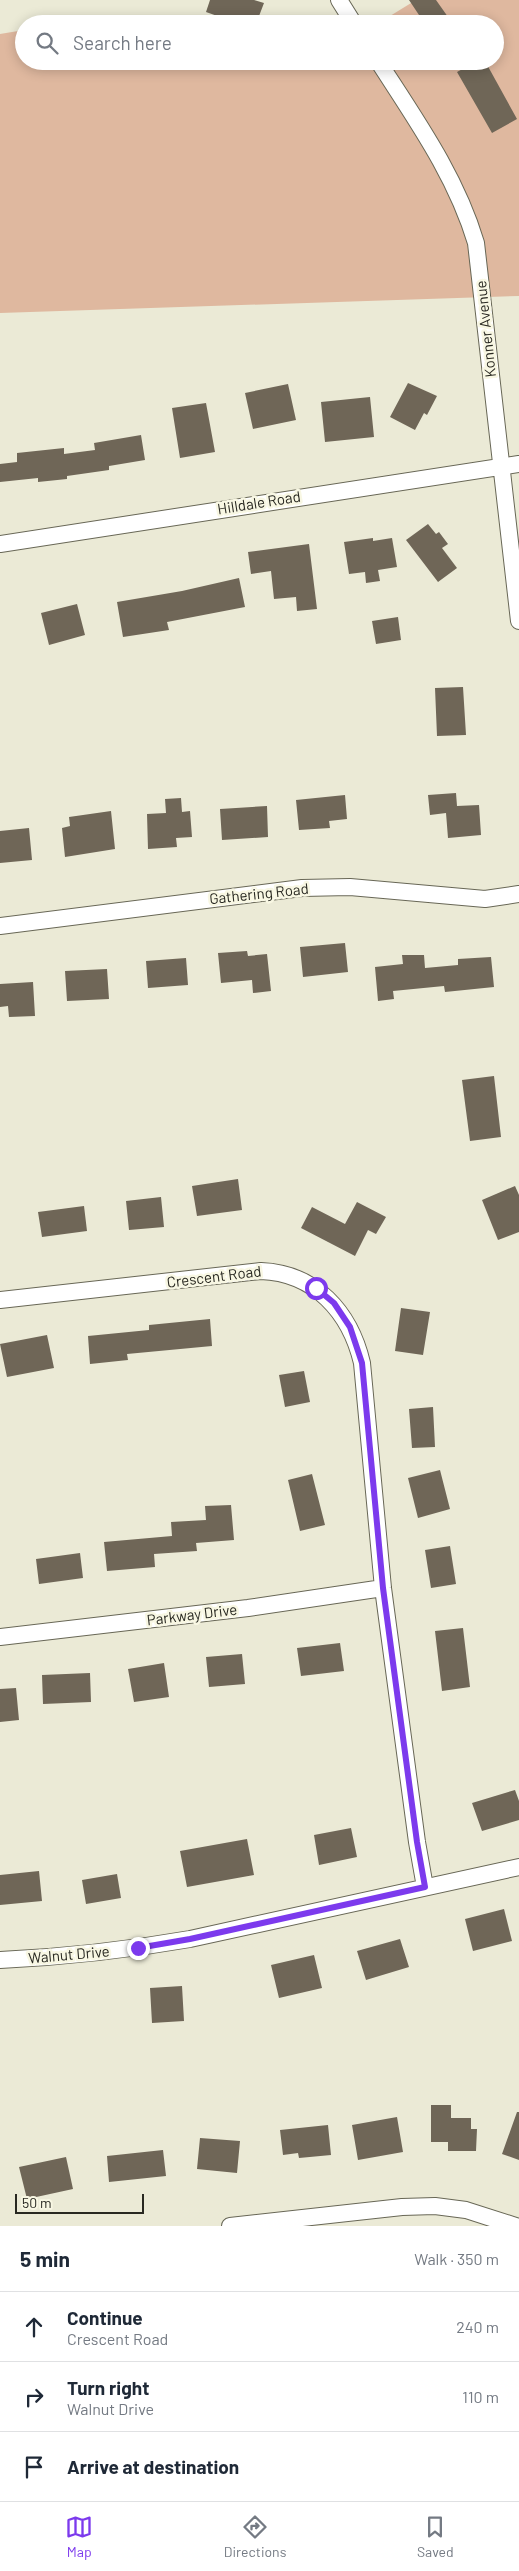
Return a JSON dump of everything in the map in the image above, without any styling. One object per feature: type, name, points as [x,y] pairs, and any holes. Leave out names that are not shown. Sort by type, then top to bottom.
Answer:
[{"type":"street","points":[[339,0],[348,15]]},
{"type":"street","name":"Konner Avenue","points":[[384,70],[447,170],[466,210],[476,243],[519,621]]},
{"type":"street","name":"Hilldale Road","points":[[0,544],[519,464]]},
{"type":"street","name":"Gathering Road","points":[[0,926],[302,888],[350,887],[485,899],[519,894]]},
{"type":"street","name":"Crescent Road","points":[[0,1300],[260,1271],[295,1277],[316,1288],[334,1303],[350,1327],[362,1363],[383,1588],[417,1842],[425,1887]]},
{"type":"street","name":"Parkway Drive","points":[[0,1637],[248,1608],[383,1588]]},
{"type":"street","name":"Walnut Drive","points":[[0,1960],[55,1957],[164,1944],[519,1867]]},
{"type":"street","points":[[230,2226],[402,2207],[435,2206],[466,2210],[516,2226]]},
{"type":"shaded area","points":[[416,0],[519,0],[519,296],[0,313],[0,34],[15,32],[15,70],[504,70],[504,15],[392,15]]},
{"type":"building","points":[[210,0],[254,0],[264,3],[259,15],[214,15],[206,12]]},
{"type":"building","points":[[409,0],[436,0],[447,15],[419,15]]},
{"type":"building","points":[[461,70],[490,70],[517,119],[492,133],[457,72]]},
{"type":"building","points":[[408,383],[437,396],[427,415],[424,413],[415,430],[390,417]]},
{"type":"building","points":[[288,384],[296,420],[253,429],[245,393]]},
{"type":"building","points":[[370,397],[374,437],[325,442],[321,402]]},
{"type":"building","points":[[206,403],[215,452],[180,458],[172,408]]},
{"type":"building","points":[[141,435],[145,460],[109,466],[109,470],[67,476],[67,479],[38,482],[38,478],[0,482],[0,464],[17,462],[17,453],[64,448],[64,454],[95,450],[94,443]]},
{"type":"building","points":[[428,524],[436,534],[439,532],[448,544],[442,548],[457,568],[438,582],[406,540]]},
{"type":"building","points":[[373,538],[373,541],[392,538],[397,567],[378,570],[380,581],[366,583],[365,572],[349,574],[344,542]]},
{"type":"building","points":[[309,544],[317,609],[297,611],[296,597],[274,599],[271,571],[251,574],[248,552]]},
{"type":"building","points":[[239,578],[245,607],[167,622],[169,630],[123,637],[117,602],[182,591]]},
{"type":"building","points":[[77,604],[85,635],[49,645],[41,613]]},
{"type":"building","points":[[398,617],[401,640],[376,644],[372,621]]},
{"type":"building","points":[[463,687],[466,735],[437,736],[435,688]]},
{"type":"building","points":[[456,793],[457,806],[479,805],[481,835],[448,838],[446,813],[430,815],[428,795]]},
{"type":"building","points":[[345,795],[347,819],[329,821],[330,828],[299,830],[296,800]]},
{"type":"building","points":[[181,798],[182,812],[190,811],[192,837],[176,838],[177,847],[148,849],[147,814],[166,813],[165,799]]},
{"type":"building","points":[[267,806],[268,837],[222,840],[220,809]]},
{"type":"building","points":[[111,811],[115,849],[65,857],[62,828],[70,826],[69,817]]},
{"type":"building","points":[[29,828],[32,860],[0,863],[0,831]]},
{"type":"building","points":[[345,943],[348,972],[303,977],[300,947]]},
{"type":"building","points":[[247,951],[248,956],[267,954],[271,991],[253,993],[252,980],[221,983],[218,953]]},
{"type":"building","points":[[402,955],[424,955],[425,968],[458,965],[458,959],[491,957],[494,987],[445,992],[444,986],[393,991],[394,999],[378,1001],[375,967],[403,964]]},
{"type":"building","points":[[186,958],[188,985],[148,988],[146,961]]},
{"type":"building","points":[[107,969],[109,999],[67,1001],[65,971]]},
{"type":"building","points":[[33,982],[35,1016],[9,1017],[8,1006],[0,1007],[0,984]]},
{"type":"building","points":[[494,1076],[501,1137],[470,1141],[462,1080]]},
{"type":"building","points":[[238,1179],[242,1210],[197,1216],[192,1186]]},
{"type":"building","points":[[515,1186],[519,1195],[519,1232],[498,1240],[482,1200]]},
{"type":"building","points":[[161,1197],[164,1227],[129,1230],[126,1201]]},
{"type":"building","points":[[357,1202],[386,1217],[376,1234],[368,1230],[355,1256],[301,1228],[312,1207],[345,1224]]},
{"type":"building","points":[[84,1206],[87,1231],[42,1237],[38,1212]]},
{"type":"building","points":[[401,1308],[430,1312],[423,1355],[395,1351]]},
{"type":"building","points":[[210,1319],[212,1346],[127,1354],[128,1360],[90,1364],[88,1336],[149,1330],[149,1325]]},
{"type":"building","points":[[47,1335],[54,1368],[7,1377],[0,1344]]},
{"type":"building","points":[[304,1371],[310,1402],[285,1407],[279,1375]]},
{"type":"building","points":[[433,1407],[435,1447],[412,1448],[409,1409]]},
{"type":"building","points":[[440,1470],[450,1509],[418,1518],[408,1478]]},
{"type":"building","points":[[312,1474],[325,1525],[300,1531],[288,1480]]},
{"type":"building","points":[[231,1505],[234,1540],[196,1543],[197,1551],[154,1554],[155,1567],[107,1571],[104,1542],[172,1536],[171,1522],[206,1520],[205,1506]]},
{"type":"building","points":[[450,1546],[456,1584],[431,1588],[425,1550]]},
{"type":"building","points":[[80,1553],[83,1578],[39,1584],[36,1559]]},
{"type":"building","points":[[463,1628],[470,1687],[442,1691],[435,1631]]},
{"type":"building","points":[[340,1643],[344,1671],[301,1676],[297,1648]]},
{"type":"building","points":[[242,1654],[245,1684],[209,1687],[206,1657]]},
{"type":"building","points":[[164,1663],[169,1697],[134,1702],[128,1669]]},
{"type":"building","points":[[90,1673],[91,1702],[43,1704],[42,1675]]},
{"type":"building","points":[[16,1688],[19,1720],[0,1722],[0,1689]]},
{"type":"building","points":[[515,1790],[519,1801],[519,1820],[482,1831],[472,1803]]},
{"type":"building","points":[[351,1828],[357,1857],[319,1865],[314,1835]]},
{"type":"building","points":[[247,1839],[254,1875],[187,1887],[180,1851]]},
{"type":"building","points":[[39,1871],[42,1901],[0,1905],[0,1875]]},
{"type":"building","points":[[117,1874],[121,1898],[86,1904],[82,1880]]},
{"type":"building","points":[[504,1909],[512,1941],[473,1951],[465,1919]]},
{"type":"building","points":[[400,1939],[409,1967],[366,1980],[357,1951]]},
{"type":"building","points":[[314,1955],[322,1988],[279,1998],[271,1965]]},
{"type":"building","points":[[182,1986],[184,2021],[152,2023],[150,1988]]},
{"type":"building","points":[[431,2105],[451,2105],[451,2118],[471,2118],[471,2129],[477,2129],[476,2151],[448,2151],[448,2142],[431,2142]]},
{"type":"building","points":[[517,2112],[519,2112],[519,2160],[502,2154]]},
{"type":"building","points":[[397,2117],[403,2152],[358,2160],[352,2125]]},
{"type":"building","points":[[328,2125],[331,2155],[299,2158],[298,2153],[283,2155],[280,2130]]},
{"type":"building","points":[[200,2138],[240,2141],[237,2173],[197,2169]]},
{"type":"building","points":[[163,2150],[166,2176],[109,2182],[107,2156]]},
{"type":"building","points":[[66,2157],[73,2189],[27,2199],[19,2167]]},
{"type":"route","points":[[138,1948],[190,1939],[425,1887],[417,1842],[383,1588],[372,1452],[362,1363],[358,1343],[341,1312],[334,1303],[316,1288]]}]
